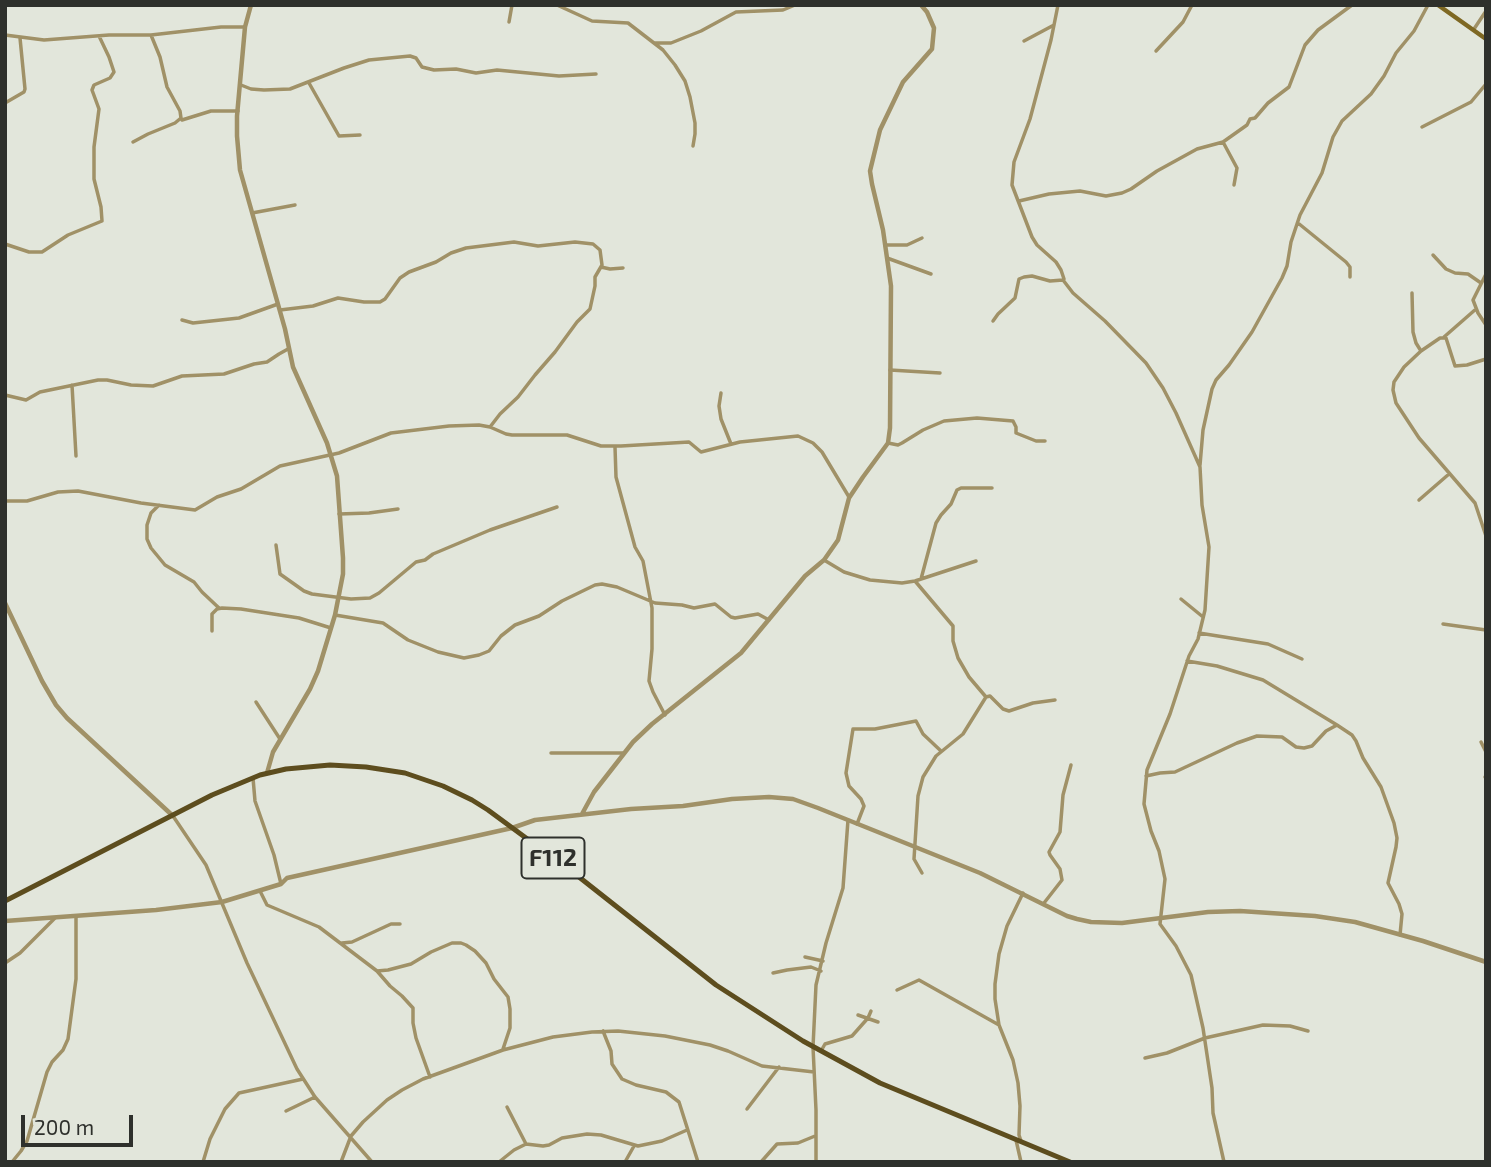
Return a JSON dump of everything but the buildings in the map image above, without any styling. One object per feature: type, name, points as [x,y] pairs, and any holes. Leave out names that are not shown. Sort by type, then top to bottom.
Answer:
[{"type":"main road","points":[[1438,5],[1486,38]]},
{"type":"main road","name":"F112","points":[[5,901],[212,795],[267,773],[330,765],[405,773],[465,796],[579,877],[716,985],[813,1047],[889,1087],[1070,1162]]},
{"type":"street","points":[[251,5],[245,27],[238,111],[238,157],[293,366],[317,420],[337,476],[342,574],[335,615],[310,689],[273,752],[267,773]]},
{"type":"street","points":[[509,22],[512,5]]},
{"type":"street","points":[[557,5],[592,20],[628,23],[655,43],[675,65],[688,89],[695,122],[692,146]]},
{"type":"street","points":[[655,43],[671,43],[736,12],[783,10],[796,5]]},
{"type":"street","points":[[582,815],[594,792],[623,753],[642,733],[741,653],[805,576],[824,560],[838,540],[849,498],[888,443],[891,286],[883,230],[870,177],[871,162],[880,130],[903,82],[932,49],[934,28],[921,5]]},
{"type":"street","points":[[1058,5],[1030,118],[1014,162],[1012,185],[1032,237],[1056,262],[1063,280],[1073,293],[1146,363],[1163,388],[1200,467]]},
{"type":"street","points":[[1156,51],[1177,29],[1192,5]]},
{"type":"street","points":[[1019,201],[1080,191],[1106,196],[1122,193],[1197,149],[1223,142],[1247,125],[1250,119],[1255,118],[1268,103],[1289,87],[1305,45],[1318,30],[1352,5]]},
{"type":"street","points":[[1224,1162],[1213,1113],[1205,1038],[1191,975],[1173,940],[1161,927],[1165,879],[1144,804],[1146,776],[1174,704],[1205,610],[1209,547],[1202,505],[1200,467],[1203,430],[1216,380],[1252,332],[1282,278],[1297,223],[1322,173],[1333,137],[1342,121],[1378,85],[1428,5]]},
{"type":"street","points":[[1474,29],[1486,10]]},
{"type":"street","points":[[1024,41],[1054,25]]},
{"type":"street","points":[[5,35],[44,40],[245,27]]},
{"type":"street","points":[[151,35],[160,57],[167,87],[182,114],[180,121]]},
{"type":"street","points":[[5,244],[29,252],[42,251],[68,235],[102,221],[93,166],[99,109],[92,90],[94,85],[110,78],[114,72],[99,36]]},
{"type":"street","points":[[5,103],[25,89],[20,38]]},
{"type":"street","points":[[241,85],[251,89],[280,90],[301,86],[369,60],[410,57],[416,58],[422,67],[434,70],[456,69],[476,73],[497,70],[559,76],[596,74]]},
{"type":"street","points":[[309,82],[339,136],[360,135]]},
{"type":"street","points":[[1422,127],[1476,99],[1486,84]]},
{"type":"street","points":[[133,142],[180,121],[211,111],[238,111]]},
{"type":"street","points":[[1223,142],[1237,168],[1234,185]]},
{"type":"street","points":[[252,214],[295,205]]},
{"type":"street","points":[[1297,223],[1346,261],[1350,267],[1350,277]]},
{"type":"street","points":[[885,244],[906,245],[922,239]]},
{"type":"street","points":[[280,310],[313,306],[338,298],[380,302],[386,299],[400,278],[458,250],[514,242],[538,246],[575,242],[593,244],[600,250],[601,267],[595,277],[589,312],[576,322],[518,397],[489,427]]},
{"type":"street","points":[[1433,255],[1446,269],[1468,274],[1482,282]]},
{"type":"street","points":[[887,258],[931,274]]},
{"type":"street","points":[[601,267],[610,270],[623,268]]},
{"type":"street","points":[[1486,274],[1473,300],[1486,325]]},
{"type":"street","points":[[993,321],[1015,298],[1019,279],[1032,276],[1050,281],[1063,280]]},
{"type":"street","points":[[1412,293],[1413,331],[1421,351]]},
{"type":"street","points":[[182,320],[193,323],[239,318],[278,304]]},
{"type":"street","points":[[1476,309],[1444,337],[1421,351],[1398,374],[1394,382],[1394,397],[1419,438],[1475,503],[1486,536]]},
{"type":"street","points":[[1444,337],[1455,366],[1486,359]]},
{"type":"street","points":[[5,395],[26,400],[40,392],[89,381],[107,380],[153,386],[182,376],[224,374],[267,362],[288,349]]},
{"type":"street","points":[[890,370],[940,373]]},
{"type":"street","points":[[72,385],[76,456]]},
{"type":"street","points":[[721,393],[721,419],[731,444]]},
{"type":"street","points":[[888,443],[898,445],[944,421],[978,418],[1013,421],[1016,433],[1036,441],[1045,440]]},
{"type":"street","points":[[5,501],[78,491],[195,510],[217,497],[241,489],[280,466],[348,450],[391,433],[479,425],[512,435],[566,435],[593,444],[615,447],[687,442],[692,443],[698,451],[704,452],[731,444],[785,436],[803,437],[822,452],[849,498]]},
{"type":"street","points":[[615,447],[616,477],[635,547],[643,561],[653,621],[649,681],[665,715]]},
{"type":"street","points":[[1196,458],[1201,451]]},
{"type":"street","points":[[1419,500],[1450,474]]},
{"type":"street","points":[[921,579],[936,523],[951,504],[957,490],[992,488]]},
{"type":"street","points":[[159,505],[151,513],[147,525],[150,548],[164,565],[194,582],[219,608],[299,618],[331,628]]},
{"type":"street","points":[[276,545],[279,573],[312,594],[351,599],[370,598],[416,562],[490,530],[557,507]]},
{"type":"street","points":[[339,514],[398,509]]},
{"type":"street","points":[[824,560],[844,572],[870,580],[902,583],[976,561]]},
{"type":"street","points":[[915,581],[953,626],[953,640],[958,658],[969,677],[986,697],[990,696],[1003,709],[1009,711],[1033,703],[1055,700]]},
{"type":"street","points":[[335,615],[383,622],[408,640],[438,652],[464,658],[489,650],[515,625],[539,616],[562,601],[596,585],[608,584],[660,604],[694,608],[715,604],[731,617],[754,614],[769,620]]},
{"type":"street","points":[[1181,599],[1203,617]]},
{"type":"street","points":[[5,603],[41,681],[56,705],[173,816],[206,865],[247,963],[303,1079],[315,1097],[372,1162]]},
{"type":"street","points":[[212,631],[212,614],[219,608]]},
{"type":"street","points":[[1443,624],[1486,630]]},
{"type":"street","points":[[1199,633],[1268,645],[1302,659]]},
{"type":"street","points":[[1187,661],[1217,666],[1263,680],[1352,735],[1381,787],[1394,823],[1397,838],[1388,883],[1402,914],[1400,935]]},
{"type":"street","points":[[922,873],[915,862],[919,791],[930,765],[941,751],[959,739],[986,697]]},
{"type":"street","points":[[256,702],[280,739]]},
{"type":"street","points":[[857,824],[864,806],[849,786],[846,773],[853,729],[875,729],[916,721],[923,734],[941,751]]},
{"type":"street","points":[[1146,776],[1175,772],[1250,737],[1282,737],[1296,747],[1312,746],[1326,731],[1337,725]]},
{"type":"street","points":[[1481,742],[1486,752]]},
{"type":"street","points":[[551,753],[623,753]]},
{"type":"street","points":[[1044,904],[1062,880],[1060,869],[1049,852],[1060,832],[1063,795],[1071,765]]},
{"type":"street","points":[[253,778],[255,801],[281,884]]},
{"type":"street","points":[[5,921],[156,910],[222,902],[281,884],[287,878],[512,828],[535,820],[769,797],[793,799],[848,820],[980,873],[1068,916],[1091,922],[1122,923],[1223,911],[1273,912],[1355,922],[1486,962]]},
{"type":"street","points":[[816,1162],[813,1047],[816,985],[843,888],[848,820]]},
{"type":"street","points":[[260,891],[267,905],[275,910],[288,913],[327,932],[377,971],[413,1008],[416,1038],[430,1077]]},
{"type":"street","points":[[1021,1162],[1018,1140],[1020,1097],[1016,1069],[999,1025],[995,999],[996,973],[1007,926],[1023,893]]},
{"type":"street","points":[[12,1162],[27,1141],[47,1072],[68,1039],[76,979],[76,916]]},
{"type":"street","points":[[5,963],[20,953],[56,918]]},
{"type":"street","points":[[340,943],[352,942],[391,924],[400,924]]},
{"type":"street","points":[[377,971],[411,964],[452,943],[466,945],[486,963],[508,997],[510,1028],[503,1050]]},
{"type":"street","points":[[805,957],[823,961]]},
{"type":"street","points":[[774,973],[811,967],[821,971]]},
{"type":"street","points":[[897,990],[919,980],[999,1025]]},
{"type":"street","points":[[821,1051],[825,1044],[852,1036],[871,1011]]},
{"type":"street","points":[[858,1015],[878,1022]]},
{"type":"street","points":[[1145,1058],[1167,1053],[1205,1038],[1263,1025],[1290,1026],[1308,1031]]},
{"type":"street","points":[[341,1162],[351,1136],[369,1115],[402,1090],[503,1050],[565,1035],[603,1031],[631,1032],[694,1041],[728,1051],[759,1065],[814,1072]]},
{"type":"street","points":[[603,1031],[611,1051],[612,1064],[618,1075],[626,1081],[660,1090],[679,1102],[698,1162]]},
{"type":"street","points":[[747,1109],[779,1067]]},
{"type":"street","points":[[203,1162],[210,1139],[225,1109],[240,1093],[303,1079]]},
{"type":"street","points":[[286,1111],[315,1097]]},
{"type":"street","points":[[507,1107],[526,1144]]},
{"type":"street","points":[[499,1162],[526,1144],[544,1146],[562,1138],[587,1134],[643,1146],[687,1130]]},
{"type":"street","points":[[761,1162],[777,1144],[798,1143],[816,1136]]},
{"type":"street","points":[[625,1162],[634,1146]]}]
